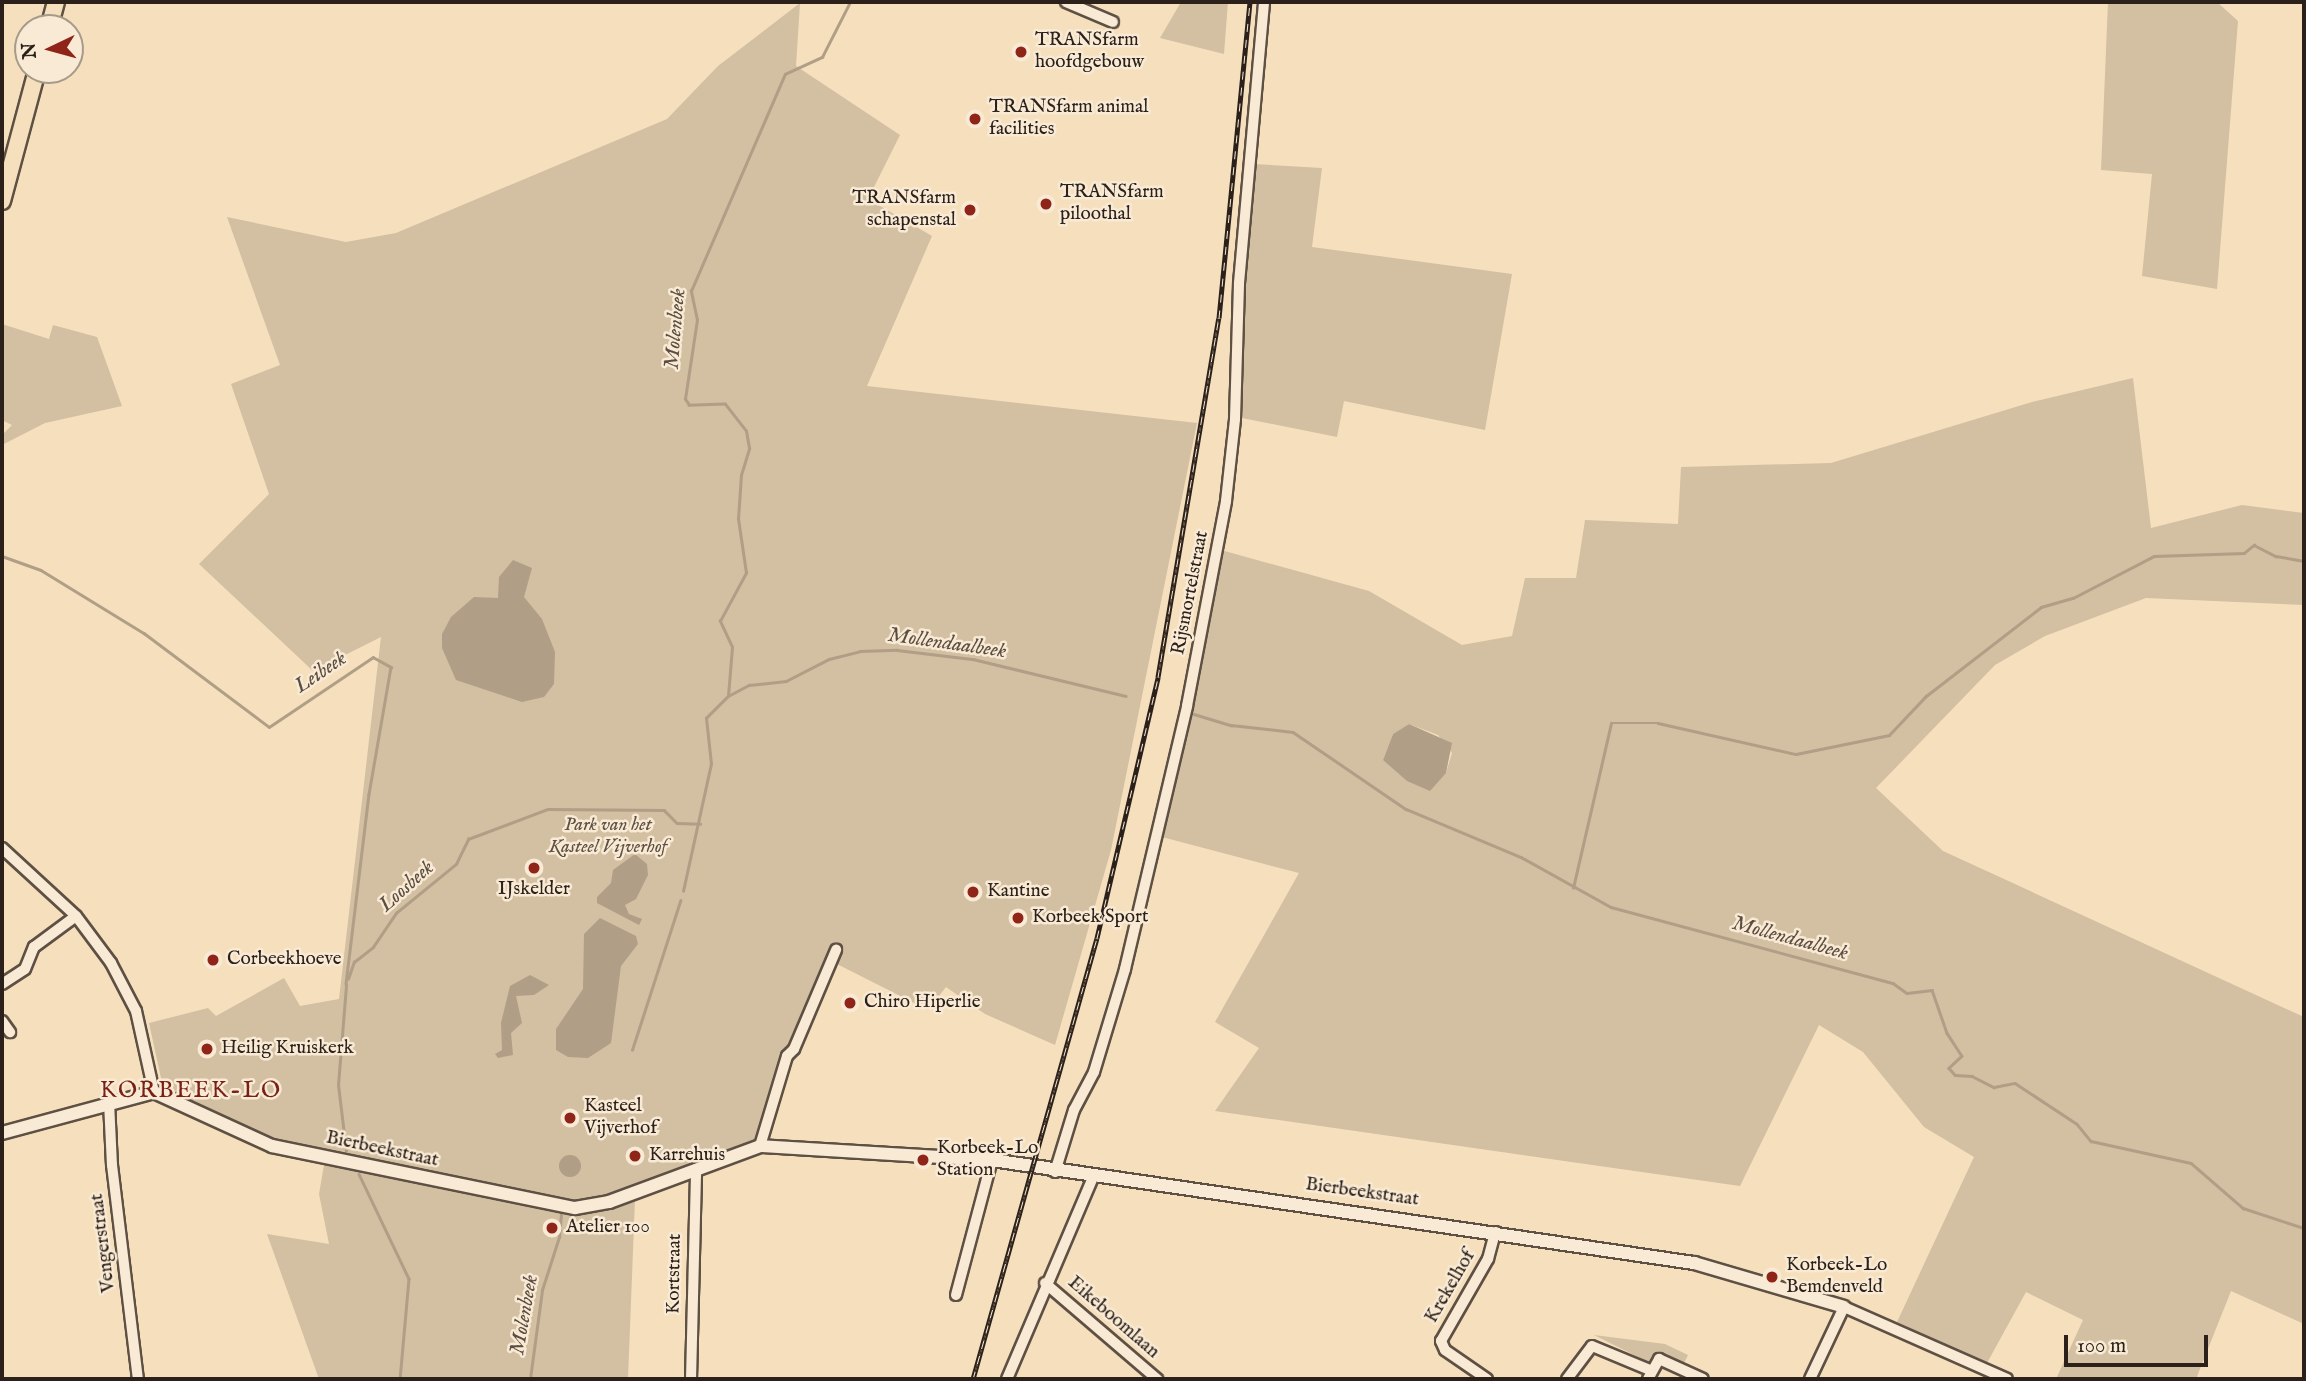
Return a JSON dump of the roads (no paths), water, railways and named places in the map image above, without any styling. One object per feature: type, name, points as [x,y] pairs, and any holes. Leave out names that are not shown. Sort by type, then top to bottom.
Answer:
[{"type":"main road","points":[[2,201],[33,84]]},
{"type":"street","points":[[1066,2],[1113,22]]},
{"type":"street","name":"Rijsmortelstraat","points":[[1055,1172],[1073,1110],[1094,1072],[1125,969],[1187,706],[1226,501],[1235,419],[1239,283],[1264,2]]},
{"type":"street","points":[[2,848],[76,916],[111,963],[136,1011],[153,1092],[2,1133]]},
{"type":"street","points":[[2,984],[25,969],[34,947],[76,916]]},
{"type":"street","points":[[760,1146],[787,1056],[794,1049],[836,950]]},
{"type":"street","points":[[2,1021],[10,1032]]},
{"type":"street","name":"Bierbeekstraat","points":[[153,1092],[255,1141],[563,1207],[590,1207],[760,1146],[992,1160],[1055,1172],[1495,1232],[1694,1263],[1844,1307],[2007,1379]]},
{"type":"street","name":"Vengerstraat","points":[[109,1102],[112,1165],[138,1379]]},
{"type":"street","points":[[956,1295],[992,1160]]},
{"type":"street","name":"Kortstraat","points":[[691,1379],[696,1169]]},
{"type":"street","name":"Eikeboomlaan","points":[[1007,1379],[1045,1283],[1093,1177]]},
{"type":"street","name":"Krekelhof","points":[[1487,1379],[1445,1350],[1441,1341],[1488,1259],[1495,1232]]},
{"type":"street","name":"Eikeboomlaan","points":[[1045,1283],[1157,1379]]},
{"type":"street","points":[[1810,1379],[1844,1307]]},
{"type":"street","points":[[1567,1379],[1588,1348],[1598,1346],[1649,1374],[1659,1359],[1703,1379]]},
{"type":"waterway","name":"Molenbeek","points":[[683,891],[711,764],[706,718],[728,696],[732,647],[720,621],[746,573],[738,519],[741,475],[749,448],[746,431],[725,404],[689,405],[685,399],[697,320],[691,291],[785,74],[822,57],[850,2]]},
{"type":"waterway","points":[[1573,888],[1611,723],[1658,723],[1796,754],[1889,735],[1926,696],[2041,607],[2073,598],[2154,556],[2244,553],[2254,545],[2276,556],[2304,561]]},
{"type":"waterway","name":"Leibeek","points":[[2,556],[41,570],[144,633],[269,727],[373,657],[391,667],[369,794],[346,984]]},
{"type":"waterway","name":"Mollendaalbeek","points":[[728,696],[749,685],[786,681],[829,659],[860,651],[897,650],[973,659],[1126,696]]},
{"type":"waterway","name":"Mollendaalbeek","points":[[1194,714],[1231,725],[1293,732],[1406,809],[1521,857],[1611,907],[1893,983],[1907,993],[1932,990],[1947,1033],[1962,1056],[1949,1068],[1955,1075],[1972,1076],[1994,1087],[2015,1083],[2077,1124],[2091,1141],[2191,1163],[2243,1208],[2304,1228]]},
{"type":"waterway","name":"Loosbeek","points":[[348,979],[354,962],[373,947],[396,913],[456,864],[468,839],[548,809],[664,810],[677,823],[700,824]]},
{"type":"waterway","name":"Molenbeek","points":[[632,1050],[680,901]]},
{"type":"waterway","name":"Loosbeek","points":[[346,985],[338,1085],[346,1151]]},
{"type":"waterway","name":"Loosbeek","points":[[359,1174],[409,1279],[400,1379]]},
{"type":"waterway","name":"Molenbeek","points":[[530,1379],[542,1290],[559,1237],[561,1215]]},
{"type":"railway","points":[[973,1379],[1097,938],[1158,677],[1219,318],[1250,2]]},
{"type":"place","name":"TRANSfarm hoofdgebouw","points":[[1021,52]]},
{"type":"place","name":"TRANSfarm animal facilities","points":[[975,119]]},
{"type":"place","name":"TRANSfarm piloothal","points":[[1046,204]]},
{"type":"place","name":"TRANSfarm schapenstal","points":[[970,210]]},
{"type":"place","name":"IJskelder","points":[[534,868]]},
{"type":"place","name":"Kantine","points":[[973,892]]},
{"type":"place","name":"Korbeek Sport","points":[[1018,918]]},
{"type":"place","name":"Corbeekhoeve","points":[[213,960]]},
{"type":"place","name":"Chiro Hiperlie","points":[[850,1003]]},
{"type":"place","name":"Heilig Kruiskerk","points":[[207,1049]]},
{"type":"place","name":"Kasteel Vijverhof","points":[[570,1118]]},
{"type":"place","name":"Karrehuis","points":[[635,1156]]},
{"type":"place","name":"Korbeek-Lo Station","points":[[923,1160]]},
{"type":"place","name":"Atelier 100","points":[[552,1228]]},
{"type":"place","name":"Korbeek-Lo Bemdenveld","points":[[1772,1277]]},
{"type":"district","name":"KORBEEK-LO","points":[[191,1091]]},
{"type":"park label","name":"Park van het Kasteel Vijverhof","points":[[608,837]]}]
